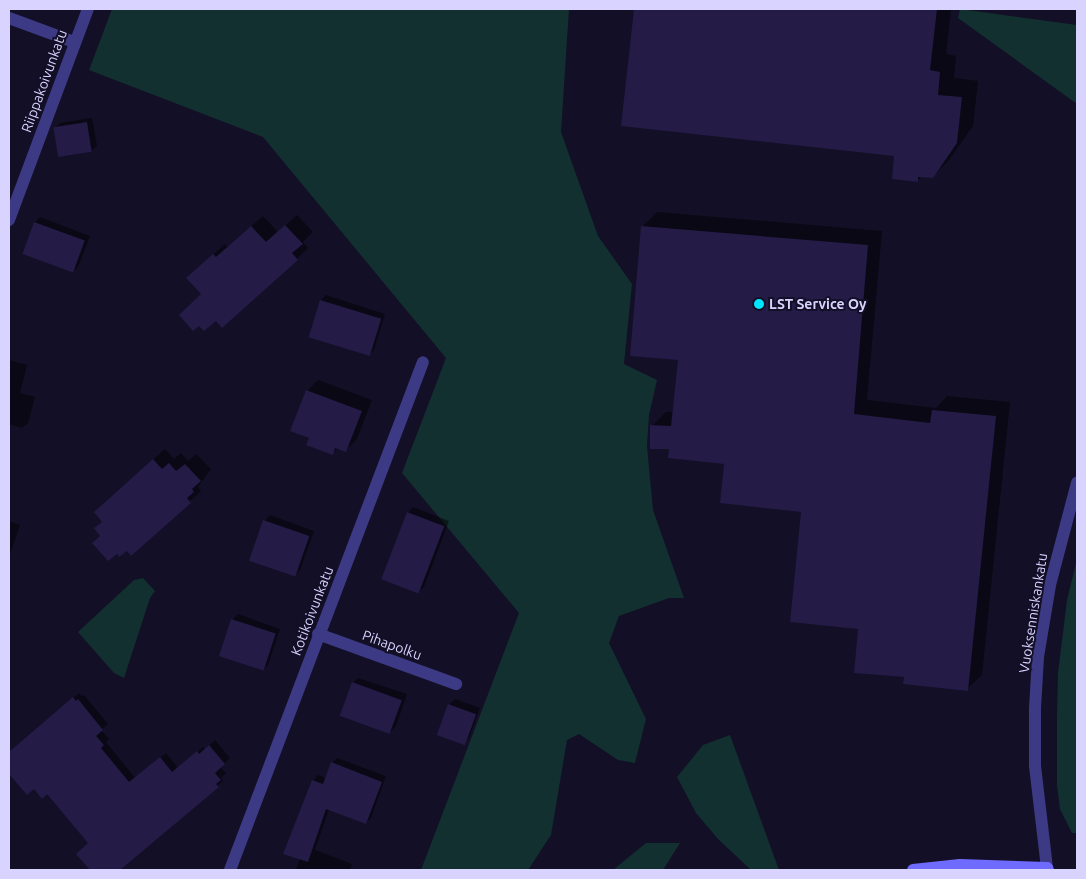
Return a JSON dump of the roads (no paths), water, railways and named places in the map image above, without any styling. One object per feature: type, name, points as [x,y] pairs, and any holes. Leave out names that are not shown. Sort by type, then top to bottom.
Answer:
[{"type":"street","name":"Riippakoivunkatu","points":[[9,220],[74,42],[88,9]]},
{"type":"street","points":[[9,18],[74,42]]},
{"type":"street","name":"Kotikoivunkatu","points":[[230,870],[318,634],[423,362]]},
{"type":"street","name":"Vuoksenniskankatu","points":[[1048,869],[1036,766],[1035,708],[1038,657],[1050,585],[1077,483]]},
{"type":"street","name":"Pihapolku","points":[[318,634],[456,684]]},
{"type":"street","points":[[913,870],[960,865],[1048,869]]},
{"type":"place","name":"LST Service Oy","points":[[759,304]]}]
